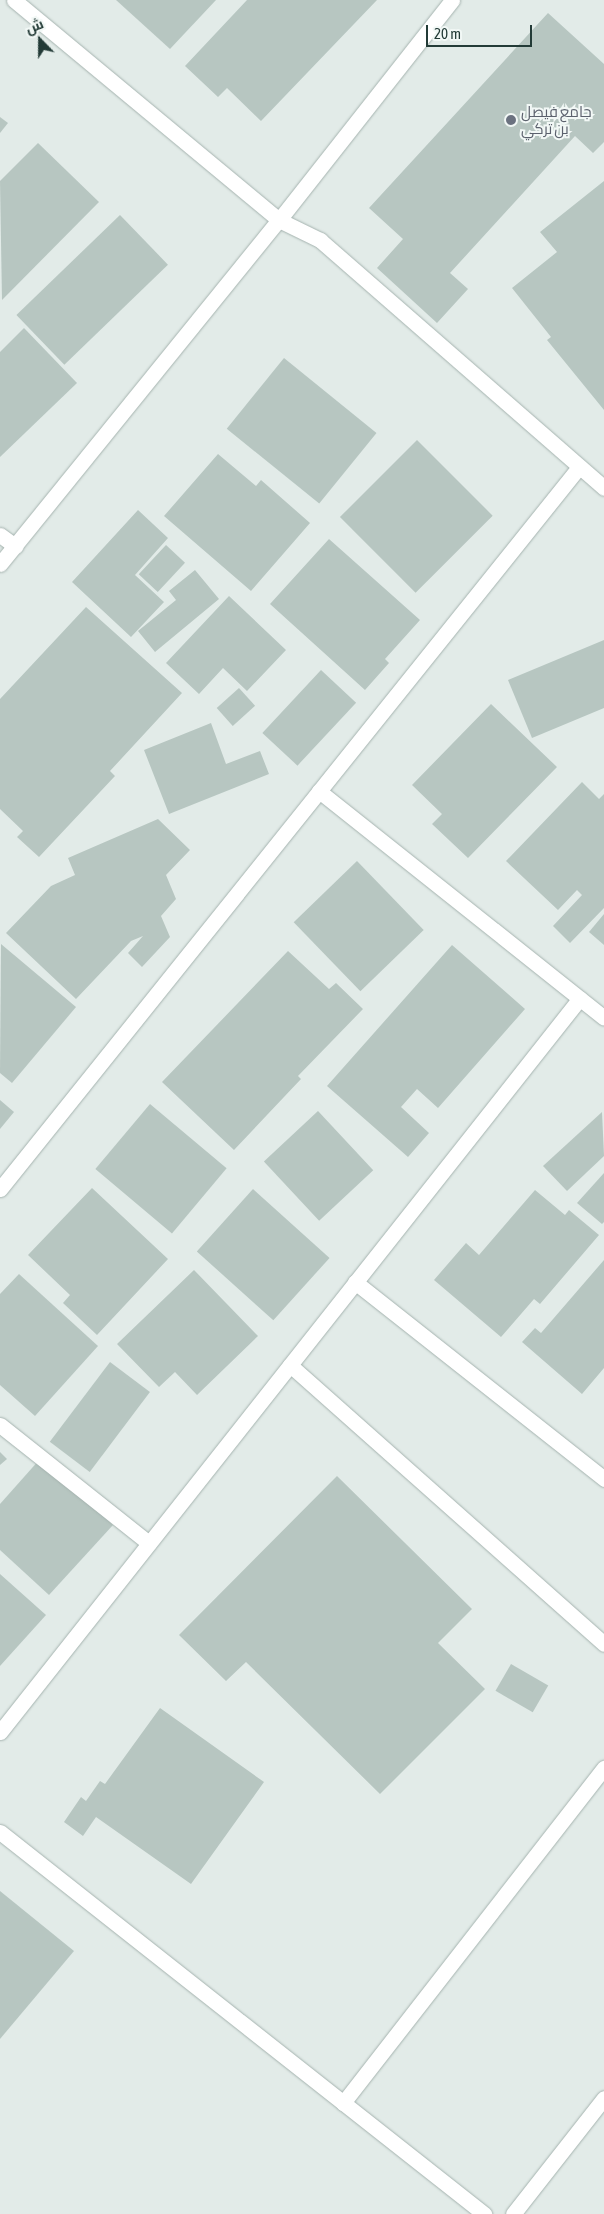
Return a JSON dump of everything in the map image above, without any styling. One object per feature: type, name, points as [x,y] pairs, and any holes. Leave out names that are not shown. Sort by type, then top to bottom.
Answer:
[{"type":"street","points":[[14,0],[279,220],[320,240],[604,488]]},
{"type":"street","points":[[0,564],[279,220],[452,0]]},
{"type":"street","points":[[0,1189],[579,467]]},
{"type":"street","points":[[0,535],[15,546]]},
{"type":"street","points":[[319,791],[604,1018]]},
{"type":"street","points":[[0,1732],[580,998]]},
{"type":"street","points":[[355,1282],[604,1479]]},
{"type":"street","points":[[290,1365],[604,1644]]},
{"type":"street","points":[[0,1425],[149,1543]]},
{"type":"street","points":[[343,2103],[604,1768]]},
{"type":"street","points":[[0,1832],[484,2214]]},
{"type":"street","points":[[513,2214],[604,2098]]},
{"type":"building","points":[[116,0],[216,0],[170,49]]},
{"type":"building","points":[[247,0],[377,0],[261,121],[227,88],[218,97],[185,66]]},
{"type":"building","points":[[548,13],[604,64],[604,142],[593,153],[575,136],[450,273],[468,289],[437,323],[377,268],[403,239],[369,208]]},
{"type":"building","points":[[0,117],[8,123],[0,133]]},
{"type":"building","points":[[38,143],[99,202],[2,300],[0,181]]},
{"type":"building","points":[[604,181],[604,410],[547,340],[551,337],[512,288],[557,252],[540,232]]},
{"type":"building","points":[[120,215],[168,265],[64,365],[16,315]]},
{"type":"building","points":[[24,328],[77,383],[0,457],[0,352]]},
{"type":"building","points":[[284,358],[376,433],[319,504],[227,429]]},
{"type":"building","points":[[417,440],[493,516],[416,593],[340,517]]},
{"type":"building","points":[[218,454],[256,486],[261,480],[310,523],[251,591],[164,516]]},
{"type":"building","points":[[138,510],[168,538],[135,575],[164,602],[131,637],[72,582]]},
{"type":"building","points":[[329,539],[420,620],[385,659],[389,663],[365,690],[270,604]]},
{"type":"building","points":[[166,545],[185,563],[158,592],[139,574]]},
{"type":"building","points":[[195,570],[219,599],[155,652],[138,631],[176,600],[169,591]]},
{"type":"building","points":[[229,596],[286,650],[247,691],[223,668],[199,694],[166,663]]},
{"type":"building","points":[[86,607],[182,693],[110,771],[115,776],[39,857],[17,837],[23,831],[0,809],[0,699]]},
{"type":"building","points":[[604,640],[604,708],[532,738],[508,680]]},
{"type":"building","points":[[321,670],[356,703],[297,766],[262,733]]},
{"type":"building","points":[[239,688],[255,706],[233,726],[217,708]]},
{"type":"building","points":[[491,704],[557,767],[468,858],[432,824],[442,814],[412,785]]},
{"type":"building","points":[[211,723],[226,764],[260,751],[269,774],[169,814],[144,750]]},
{"type":"building","points":[[582,782],[599,799],[604,794],[604,908],[570,943],[553,926],[582,895],[577,890],[558,910],[506,861]]},
{"type":"building","points":[[158,819],[190,850],[166,875],[176,899],[161,916],[170,937],[142,967],[128,953],[143,936],[131,941],[76,999],[6,933],[51,886],[75,875],[68,858]]},
{"type":"building","points":[[357,861],[424,930],[360,991],[294,922]]},
{"type":"building","points":[[604,914],[604,945],[589,932]]},
{"type":"building","points":[[1,944],[76,1007],[12,1083],[0,1073]]},
{"type":"building","points":[[452,945],[525,1009],[438,1108],[417,1089],[401,1107],[429,1133],[408,1157],[327,1086]]},
{"type":"building","points":[[288,951],[329,989],[336,983],[363,1009],[298,1076],[301,1079],[234,1150],[162,1082]]},
{"type":"building","points":[[0,1100],[14,1112],[0,1129]]},
{"type":"building","points":[[150,1104],[227,1168],[172,1233],[95,1169]]},
{"type":"building","points":[[318,1111],[373,1170],[319,1221],[264,1161]]},
{"type":"building","points":[[602,1112],[604,1156],[567,1191],[543,1166]]},
{"type":"building","points":[[604,1173],[604,1222],[602,1224],[577,1203]]},
{"type":"building","points":[[92,1188],[168,1259],[97,1335],[63,1303],[70,1295],[28,1255]]},
{"type":"building","points":[[253,1189],[330,1258],[273,1320],[197,1251]]},
{"type":"building","points":[[535,1190],[565,1215],[569,1210],[599,1235],[540,1304],[534,1299],[501,1337],[434,1280],[466,1243],[479,1255]]},
{"type":"building","points":[[604,1260],[604,1368],[582,1394],[522,1342],[535,1328],[541,1333]]},
{"type":"building","points":[[194,1270],[258,1336],[197,1395],[175,1372],[159,1387],[117,1344]]},
{"type":"building","points":[[19,1274],[98,1346],[35,1416],[0,1385],[0,1294]]},
{"type":"building","points":[[110,1362],[150,1392],[90,1472],[50,1442]]},
{"type":"building","points":[[0,1452],[7,1459],[0,1465]]},
{"type":"building","points":[[40,1459],[113,1525],[49,1595],[0,1550],[0,1504]]},
{"type":"building","points":[[337,1476],[472,1609],[438,1643],[485,1689],[380,1794],[246,1662],[226,1681],[179,1635]]},
{"type":"building","points":[[0,1574],[46,1615],[0,1666]]},
{"type":"building","points":[[511,1664],[548,1686],[533,1712],[495,1691]]},
{"type":"building","points":[[160,1708],[264,1782],[191,1884],[96,1817],[83,1836],[64,1822],[81,1797],[86,1801],[100,1781],[105,1784]]},
{"type":"building","points":[[0,1891],[74,1951],[0,2039]]},
{"type":"place","name":"جامع فيصل بن تركي","points":[[511,120]]}]
